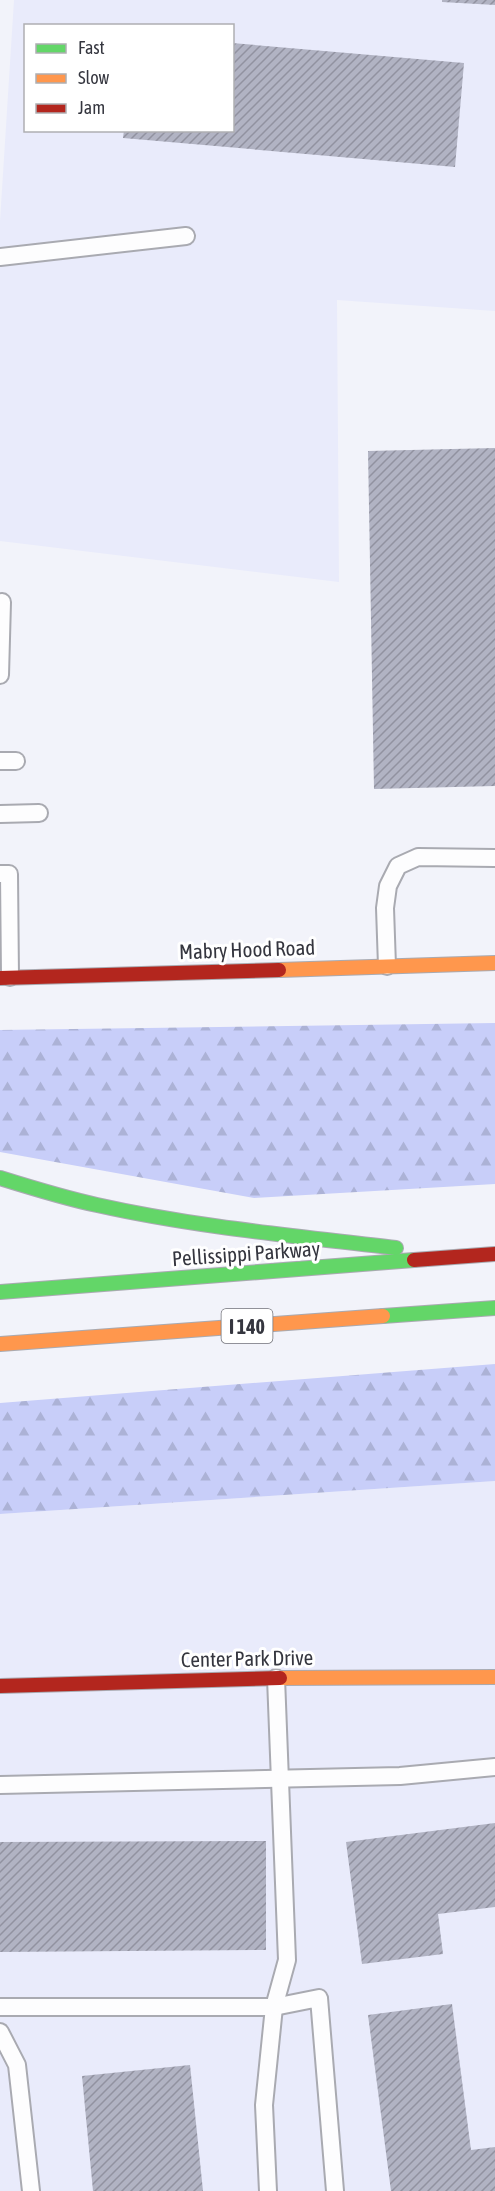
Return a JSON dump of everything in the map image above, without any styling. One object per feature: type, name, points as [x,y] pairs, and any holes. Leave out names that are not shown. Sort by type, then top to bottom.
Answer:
[{"type":"main road","name":"Mabry Hood Road","points":[[5,978],[495,963]]},
{"type":"main road","points":[[0,1179],[108,1208],[190,1223],[460,1256]]},
{"type":"main road","name":"Pellissippi Parkway","points":[[0,1293],[495,1254]]},
{"type":"main road","name":"I 140","points":[[0,1344],[495,1308]]},
{"type":"main road","name":"Center Park Drive","points":[[0,1686],[276,1678],[495,1677]]},
{"type":"lane","points":[[0,257],[186,236]]},
{"type":"lane","points":[[0,675],[2,602]]},
{"type":"lane","points":[[0,814],[39,813]]},
{"type":"lane","points":[[387,966],[388,886],[398,866],[418,857],[495,858]]},
{"type":"lane","points":[[0,874],[9,874],[5,978]]},
{"type":"lane","points":[[268,2191],[264,2105],[274,2007],[287,1960],[276,1678]]},
{"type":"lane","points":[[0,1785],[400,1776],[495,1767]]},
{"type":"lane","points":[[0,2007],[274,2007],[319,1998],[335,2191]]},
{"type":"lane","points":[[0,2032],[17,2065],[31,2191]]},
{"type":"shaded area","points":[[14,0],[495,0],[495,311],[337,300],[339,582],[0,541],[0,221]]},
{"type":"shaded area","points":[[495,1481],[495,2191],[0,2191],[0,1514]]},
{"type":"green space","points":[[495,1023],[495,1184],[254,1198],[0,1152],[0,1030]]},
{"type":"green space","points":[[495,1364],[495,1481],[0,1514],[0,1403]]},
{"type":"building","points":[[442,0],[495,0],[495,5],[442,2]]},
{"type":"building","points":[[234,43],[464,63],[455,167],[123,138],[124,132],[234,132]]},
{"type":"building","points":[[495,448],[495,786],[374,789],[368,451]]},
{"type":"building","points":[[495,1823],[495,1907],[438,1914],[443,1954],[362,1964],[346,1842]]},
{"type":"building","points":[[266,1841],[266,1950],[0,1952],[0,1842]]},
{"type":"building","points":[[452,2004],[471,2150],[495,2147],[495,2191],[391,2191],[368,2015]]},
{"type":"building","points":[[190,2065],[203,2191],[93,2191],[82,2076]]},
{"type":"traffic: fast","points":[[0,1178],[48,1193],[134,1213],[246,1230],[396,1248]]},
{"type":"traffic: fast","points":[[0,1292],[414,1260]]},
{"type":"traffic: fast","points":[[383,1316],[495,1308]]},
{"type":"traffic: slow","points":[[279,970],[495,963]]},
{"type":"traffic: slow","points":[[0,1344],[383,1316]]},
{"type":"traffic: slow","points":[[280,1678],[495,1677]]},
{"type":"traffic: jam","points":[[0,978],[279,970]]},
{"type":"traffic: jam","points":[[414,1260],[495,1254]]},
{"type":"traffic: jam","points":[[0,1686],[280,1678]]}]
